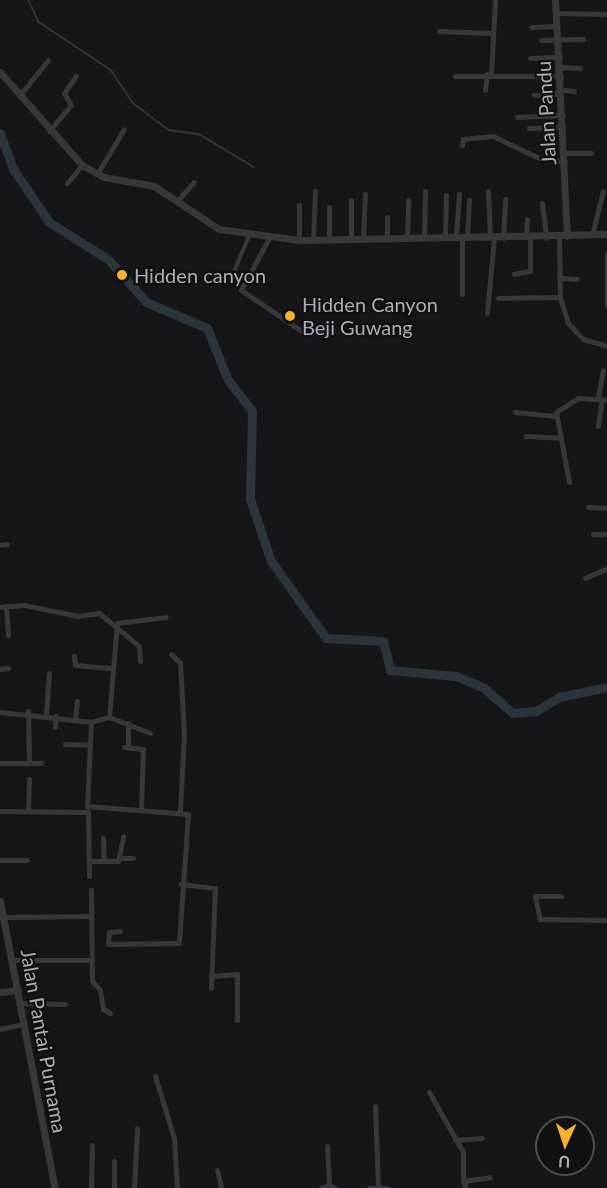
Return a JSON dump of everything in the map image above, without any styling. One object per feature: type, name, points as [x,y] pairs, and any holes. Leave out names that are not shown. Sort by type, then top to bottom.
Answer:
[{"type":"street","points":[[485,90],[489,74],[495,0]]},
{"type":"street","name":"Jalan Pandu","points":[[555,0],[563,92],[569,224],[567,236]]},
{"type":"street","points":[[556,13],[607,14]]},
{"type":"street","points":[[531,27],[557,26]]},
{"type":"street","points":[[439,31],[492,33]]},
{"type":"street","points":[[541,40],[583,39]]},
{"type":"street","points":[[530,58],[560,57]]},
{"type":"street","points":[[19,96],[48,60]]},
{"type":"street","points":[[560,67],[580,68]]},
{"type":"street","points":[[0,72],[49,131],[82,165],[97,174],[154,186],[209,226],[269,238],[299,240],[546,238],[607,234]]},
{"type":"street","points":[[455,76],[489,74],[561,76]]},
{"type":"street","points":[[49,131],[71,105],[64,93],[76,76]]},
{"type":"street","points":[[534,95],[574,91]]},
{"type":"street","points":[[517,117],[563,115]]},
{"type":"street","points":[[529,128],[563,127]]},
{"type":"street","points":[[97,174],[124,129]]},
{"type":"street","points":[[462,145],[463,139],[493,136],[539,158],[591,153]]},
{"type":"street","points":[[67,183],[82,165]]},
{"type":"street","points":[[176,202],[194,182]]},
{"type":"street","points":[[592,234],[603,190]]},
{"type":"street","points":[[313,239],[315,191]]},
{"type":"street","points":[[424,238],[425,191]]},
{"type":"street","points":[[487,313],[492,238],[488,191]]},
{"type":"street","points":[[363,239],[365,194]]},
{"type":"street","points":[[459,194],[462,294]]},
{"type":"street","points":[[445,238],[446,195]]},
{"type":"street","points":[[503,238],[505,199]]},
{"type":"street","points":[[351,200],[351,239]]},
{"type":"street","points":[[407,238],[408,200]]},
{"type":"street","points":[[462,238],[469,200]]},
{"type":"street","points":[[542,203],[546,238]]},
{"type":"street","points":[[299,205],[299,240]]},
{"type":"street","points":[[329,207],[329,239]]},
{"type":"street","points":[[387,217],[387,238]]},
{"type":"street","points":[[514,274],[530,271],[526,219]]},
{"type":"street","points":[[235,269],[250,233]]},
{"type":"street","points":[[567,236],[560,297],[574,333],[607,346]]},
{"type":"street","points":[[269,238],[241,290],[306,334]]},
{"type":"street","points":[[606,305],[607,253]]},
{"type":"street","points":[[561,278],[577,279]]},
{"type":"street","points":[[498,298],[560,297]]},
{"type":"street","points":[[598,426],[603,370]]},
{"type":"street","points":[[515,412],[556,416],[576,399],[602,399]]},
{"type":"street","points":[[556,416],[569,482]]},
{"type":"street","points":[[526,436],[560,438]]},
{"type":"street","points":[[588,507],[607,508]]},
{"type":"street","points":[[593,534],[607,534]]},
{"type":"street","points":[[0,545],[7,544]]},
{"type":"street","points":[[585,578],[607,568]]},
{"type":"street","points":[[8,634],[3,607],[78,616],[99,613],[117,622],[139,646],[140,661]]},
{"type":"street","points":[[117,622],[166,617]]},
{"type":"street","points":[[109,717],[117,622]]},
{"type":"street","points":[[171,654],[180,663],[184,734],[180,810]]},
{"type":"street","points":[[74,656],[75,665],[112,668]]},
{"type":"street","points":[[0,669],[8,668]]},
{"type":"street","points":[[46,713],[49,673]]},
{"type":"street","points":[[75,719],[77,701]]},
{"type":"street","points":[[0,711],[46,713],[91,722],[109,717],[128,723],[137,732],[150,733]]},
{"type":"street","points":[[28,711],[29,763]]},
{"type":"street","points":[[55,727],[56,716]]},
{"type":"street","points":[[88,876],[87,809],[91,722]]},
{"type":"street","points":[[128,723],[126,746],[143,749],[141,808]]},
{"type":"street","points":[[65,744],[90,745]]},
{"type":"street","points":[[0,763],[41,763]]},
{"type":"street","points":[[28,810],[29,779]]},
{"type":"street","points":[[0,811],[141,808],[180,810],[188,814],[178,945],[108,944],[109,932],[120,932]]},
{"type":"street","points":[[119,858],[123,837]]},
{"type":"street","points":[[103,838],[104,861]]},
{"type":"street","points":[[89,861],[133,858]]},
{"type":"street","points":[[0,860],[27,860]]},
{"type":"street","points":[[181,884],[215,888],[211,988]]},
{"type":"street","points":[[91,890],[92,982],[100,990],[103,1009],[110,1013]]},
{"type":"street","points":[[561,896],[536,896],[540,919],[607,920]]},
{"type":"street","name":"Jalan Pantai Purnama","points":[[0,901],[55,1188]]},
{"type":"street","points":[[4,917],[91,916]]},
{"type":"street","points":[[13,960],[91,960]]},
{"type":"street","points":[[213,976],[237,974],[237,1020]]},
{"type":"street","points":[[0,992],[18,990]]},
{"type":"street","points":[[20,1003],[65,1004]]},
{"type":"street","points":[[0,1029],[23,1024]]},
{"type":"street","points":[[155,1076],[174,1138],[177,1188]]},
{"type":"street","points":[[429,1092],[463,1152],[463,1181],[466,1188]]},
{"type":"street","points":[[375,1106],[378,1187]]},
{"type":"street","points":[[134,1188],[137,1128]]},
{"type":"street","points":[[455,1140],[482,1138]]},
{"type":"street","points":[[91,1188],[92,1144]]},
{"type":"street","points":[[321,1188],[332,1186],[327,1146]]},
{"type":"street","points":[[114,1161],[114,1188]]},
{"type":"street","points":[[217,1170],[220,1188]]},
{"type":"street","points":[[463,1181],[490,1177]]},
{"type":"street","points":[[369,1188],[387,1188]]},
{"type":"waterway","points":[[29,0],[39,22],[111,70],[133,103],[169,130],[199,134],[254,167]]},
{"type":"waterway","points":[[0,133],[13,169],[49,222],[109,260],[146,302],[207,328],[228,380],[252,411],[250,499],[271,561],[326,638],[383,641],[390,670],[456,676],[484,688],[513,713],[536,711],[559,697],[607,687]]},
{"type":"place","name":"Hidden canyon","points":[[122,275]]},
{"type":"place","name":"Hidden Canyon Beji Guwang","points":[[290,316]]}]
